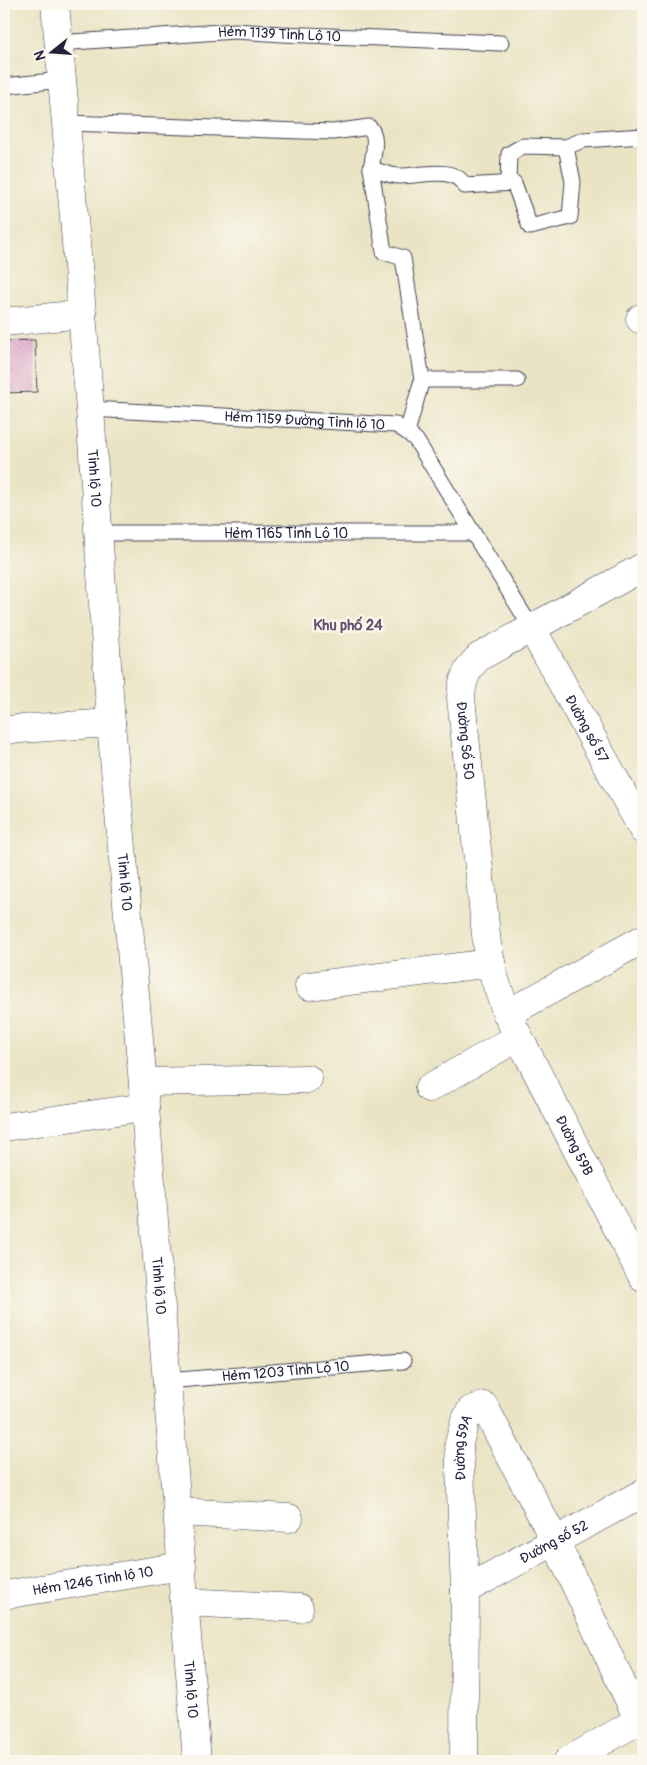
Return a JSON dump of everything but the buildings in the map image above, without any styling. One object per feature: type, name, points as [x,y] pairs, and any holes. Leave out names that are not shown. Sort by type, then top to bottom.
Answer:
[{"type":"street","name":"Tỉnh lộ 10","points":[[55,4],[90,410],[111,723],[144,1094],[196,1761]]},
{"type":"street","points":[[4,322],[82,314]]},
{"type":"street","name":"Đường Số 50","points":[[513,1025],[495,980],[487,944],[461,698],[462,685],[467,671],[479,657],[643,567]]},
{"type":"street","name":"Đường số 57","points":[[531,627],[641,819]]},
{"type":"street","points":[[4,730],[111,723]]},
{"type":"street","points":[[428,1088],[513,1025],[643,939]]},
{"type":"street","points":[[309,986],[491,963]]},
{"type":"street","name":"Đường 59B","points":[[513,1025],[643,1278]]},
{"type":"street","points":[[4,1127],[144,1094],[308,1079]]},
{"type":"street","name":"Đường 59A","points":[[464,1761],[465,1590],[459,1443],[465,1421],[471,1410],[484,1406],[556,1541],[641,1719]]},
{"type":"street","name":"Đường số 52","points":[[465,1590],[643,1493]]},
{"type":"street","points":[[178,1512],[289,1518]]},
{"type":"street","name":"Hẻm 1246 Tỉnh lộ 10","points":[[4,1595],[182,1566]]},
{"type":"street","points":[[184,1602],[299,1608]]},
{"type":"street","points":[[568,1761],[641,1719]]},
{"type":"lane","name":"Hẻm 1139 Tỉnh Lộ 10","points":[[58,43],[235,31],[501,43]]},
{"type":"lane","points":[[4,86],[62,80]]},
{"type":"lane","points":[[66,123],[333,132],[369,127],[373,130],[375,137],[372,168],[384,252],[403,258],[422,380],[407,432],[416,440],[531,627]]},
{"type":"lane","points":[[508,182],[509,154],[524,146],[566,147],[582,140],[643,136]]},
{"type":"lane","points":[[372,168],[385,174],[399,176],[454,175],[461,179],[465,186],[514,183],[530,227],[570,217],[573,182],[566,147]]},
{"type":"lane","points":[[422,380],[517,380]]},
{"type":"lane","name":"Hẻm 1159 Đường Tỉnh lộ 10","points":[[90,410],[396,425],[407,432]]},
{"type":"lane","name":"Hẻm 1165 Tỉnh Lộ 10","points":[[98,533],[473,533]]},
{"type":"lane","name":"Hẻm 1203 Tỉnh Lộ 10","points":[[167,1381],[403,1361]]},
{"type":"district","name":"Khu phố 24","points":[[348,625]]}]
